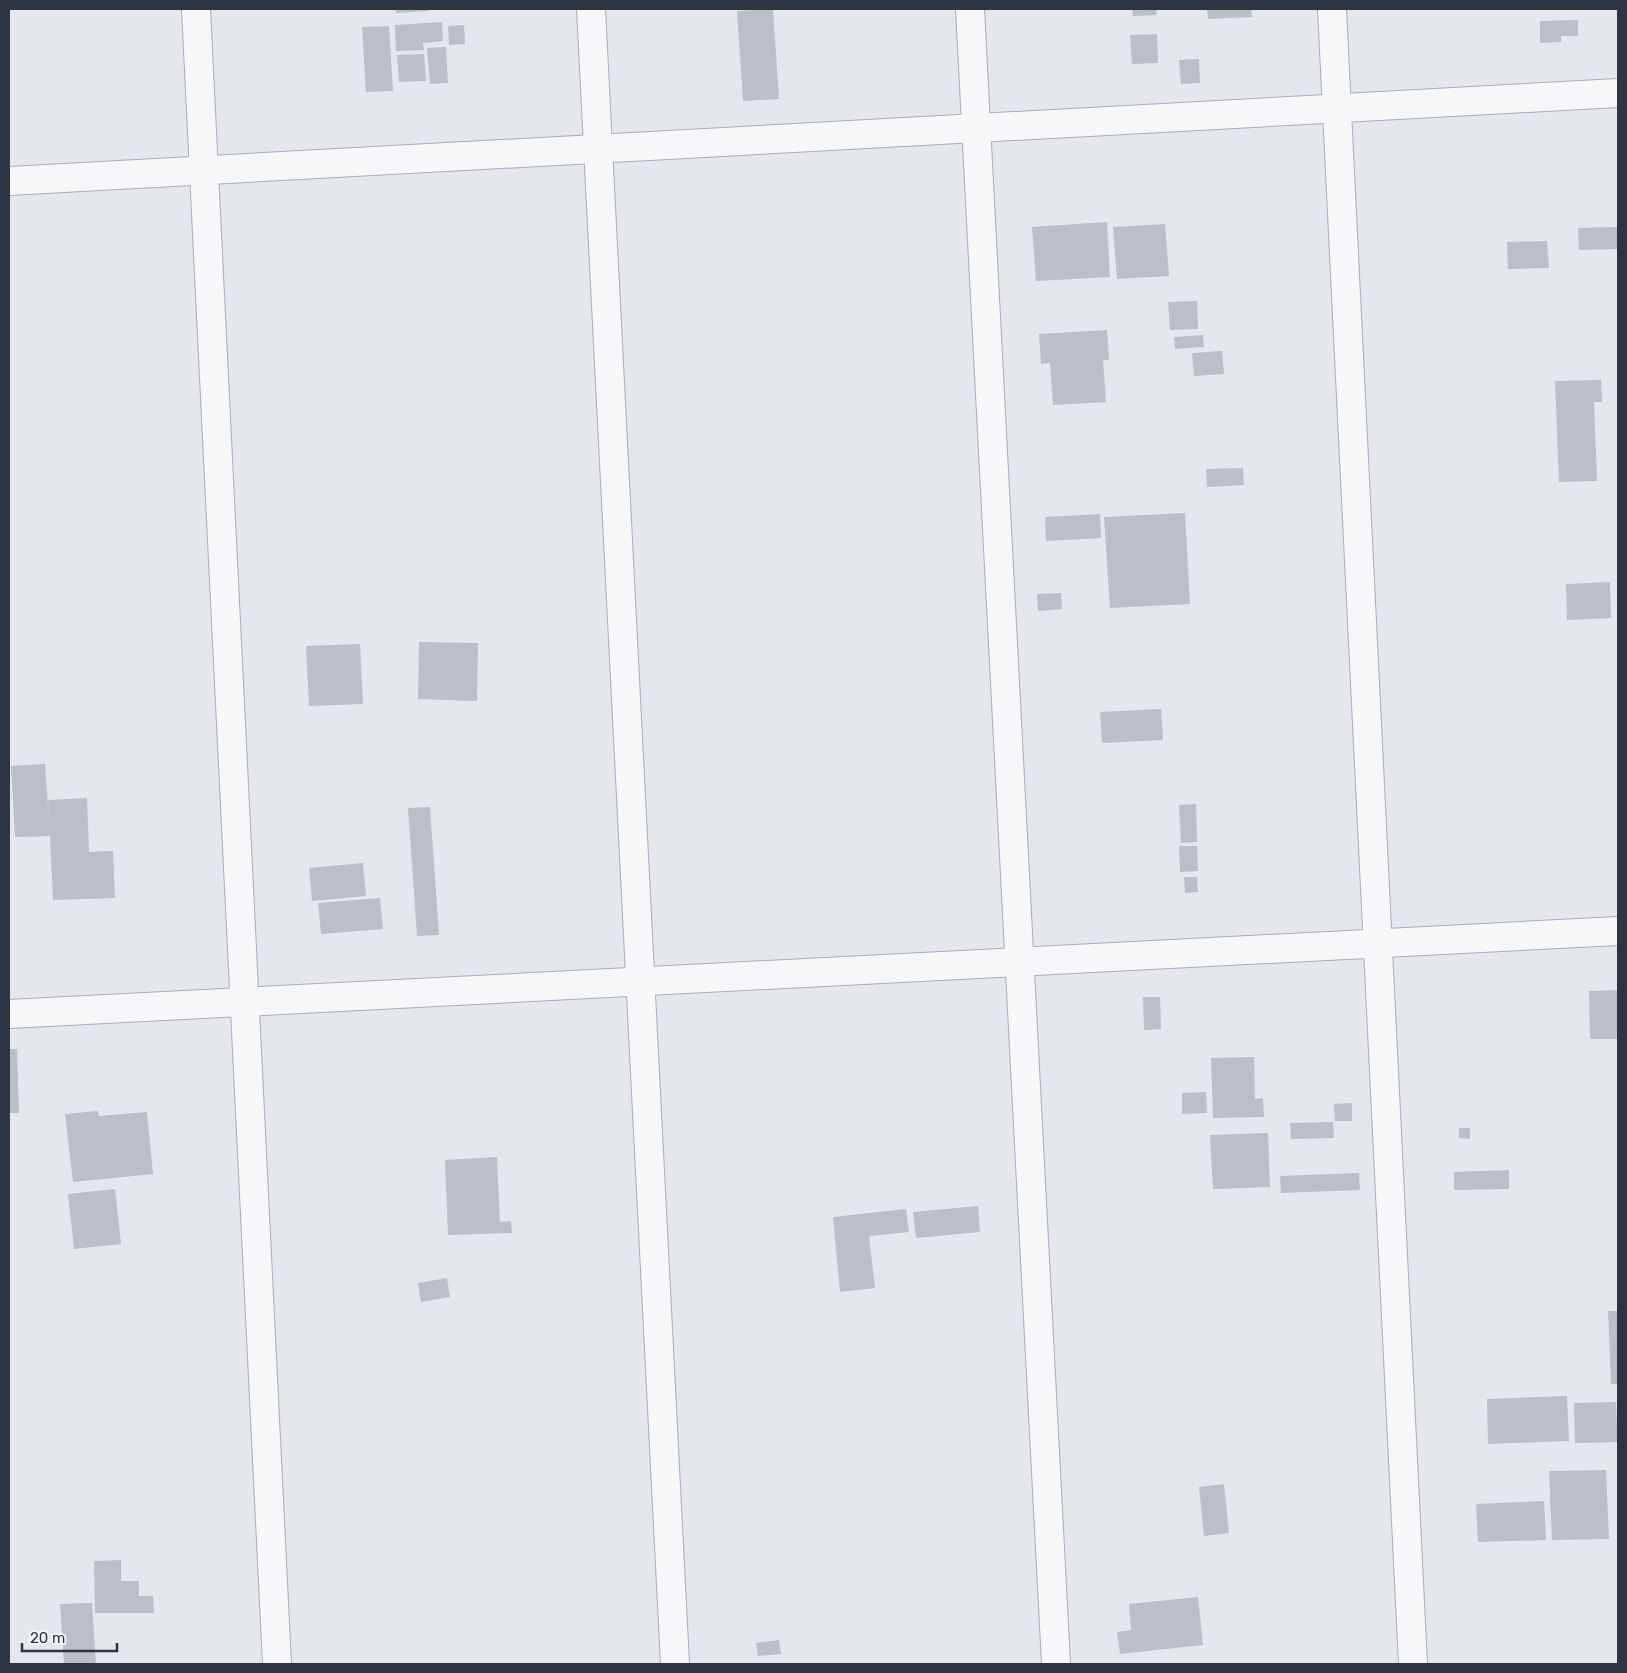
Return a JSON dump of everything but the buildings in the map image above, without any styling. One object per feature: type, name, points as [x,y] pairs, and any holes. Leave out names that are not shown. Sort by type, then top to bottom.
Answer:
[{"type":"street","points":[[196,9],[278,1664]]},
{"type":"street","points":[[592,9],[675,1664]]},
{"type":"street","points":[[970,9],[1056,1664]]},
{"type":"street","points":[[1332,9],[1413,1664]]},
{"type":"street","points":[[9,180],[1618,93]]},
{"type":"street","points":[[9,1014],[1618,931]]}]
